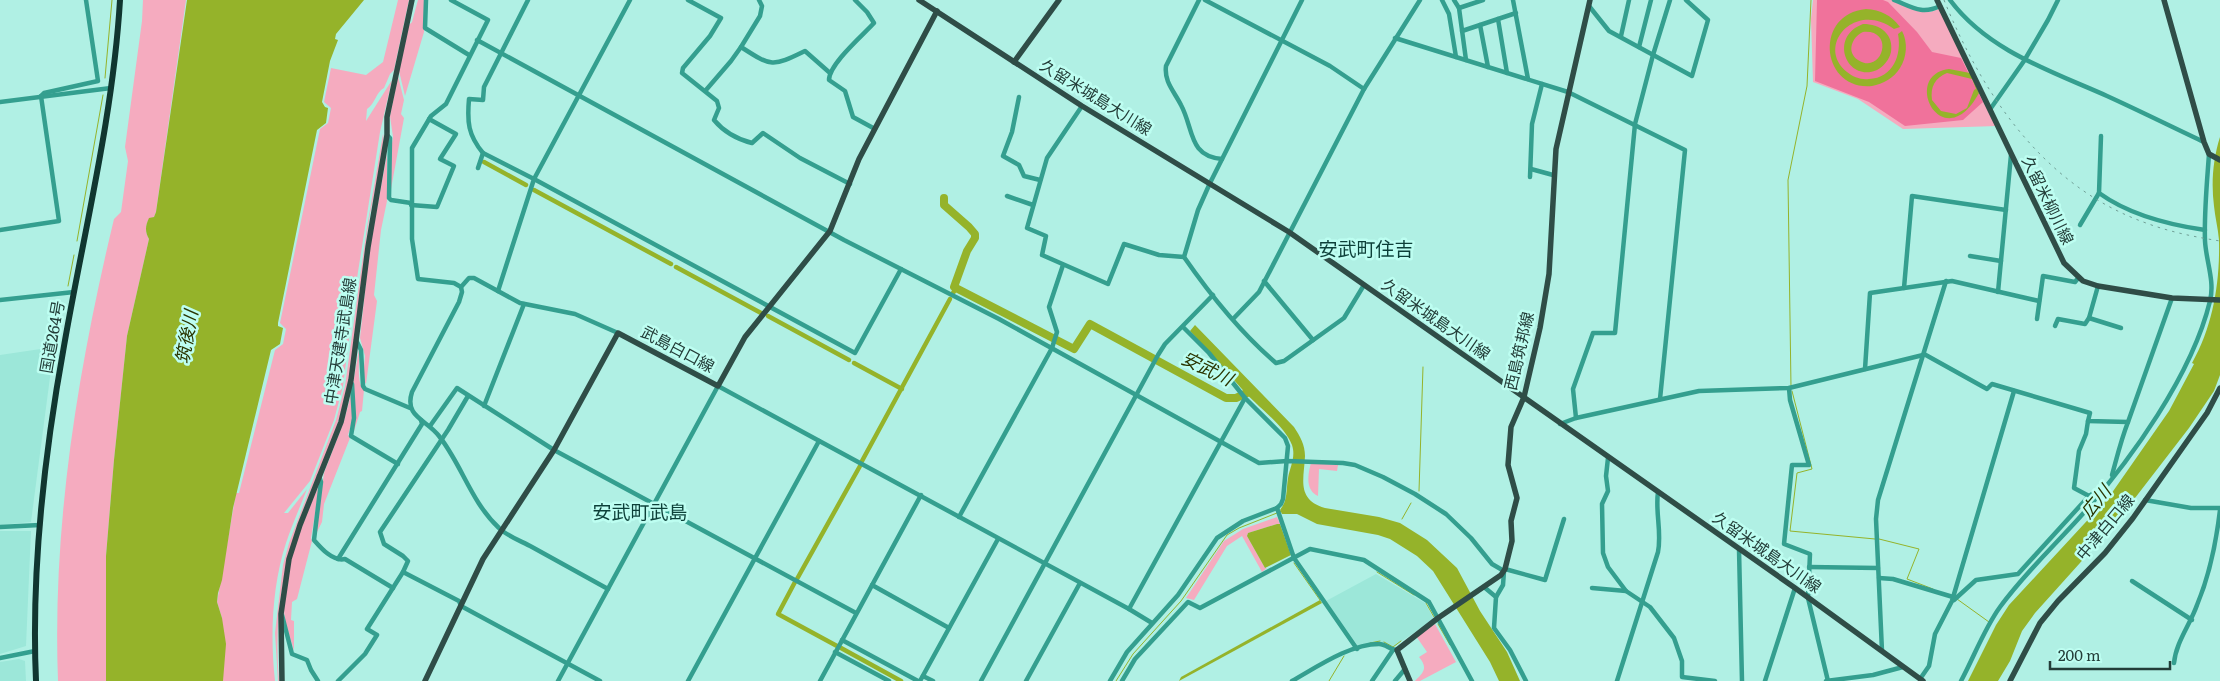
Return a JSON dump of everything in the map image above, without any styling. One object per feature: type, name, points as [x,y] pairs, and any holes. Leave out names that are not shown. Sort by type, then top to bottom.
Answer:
[{"type":"highway","name":"国道264号","points":[[36,681],[35,650],[40,525],[51,425],[102,148],[111,88],[120,0]]},
{"type":"main road","name":"中津天建寺武島線","points":[[282,681],[281,614],[289,558],[341,422],[351,380],[368,247],[387,135],[387,117],[412,0]]},
{"type":"main road","name":"久留米城島大川線","points":[[919,0],[1082,106],[1289,232],[1795,588],[1921,680]]},
{"type":"main road","points":[[1014,62],[1059,0]]},
{"type":"main road","points":[[2164,0],[2204,142],[2210,155],[2220,160]]},
{"type":"main road","name":"西島筑邦線","points":[[1504,570],[1512,542],[1511,521],[1516,498],[1508,465],[1509,444],[1513,421],[1524,397],[1540,328],[1549,274],[1553,175],[1556,149],[1589,3]]},
{"type":"main road","name":"久留米柳川線","points":[[1939,3],[2064,263],[2079,277],[2098,286],[2172,298],[2215,300]]},
{"type":"main road","name":"武島白口線","points":[[425,681],[483,560],[554,450],[618,333],[718,386],[745,337],[830,231],[859,159],[937,12]]},
{"type":"main road","name":"中津白口線","points":[[2010,681],[2040,623],[2105,553],[2146,500],[2207,413],[2220,388]]},
{"type":"main road","points":[[1410,681],[1395,650],[1484,587],[1504,570]]},
{"type":"street","points":[[41,96],[44,93],[98,81],[86,0]]},
{"type":"street","points":[[426,0],[426,30],[470,55]]},
{"type":"street","points":[[450,0],[488,20],[476,40],[446,104],[429,119],[412,148],[412,239],[418,278],[454,283],[461,286]]},
{"type":"street","points":[[528,0],[484,87],[483,100],[469,99],[467,119],[474,142],[482,153],[534,179],[855,354],[901,269]]},
{"type":"street","points":[[498,291],[534,179],[630,0]]},
{"type":"street","points":[[688,0],[721,18],[710,36],[683,68],[682,73],[706,90],[717,101],[718,108],[714,120],[726,132],[752,143],[763,133],[800,158],[850,184]]},
{"type":"street","points":[[698,6],[701,0]]},
{"type":"street","points":[[706,90],[732,62],[760,16],[762,6],[759,0]]},
{"type":"street","points":[[855,0],[867,12],[874,23],[844,54],[830,73],[829,80],[845,91],[853,117],[875,129]]},
{"type":"street","points":[[1200,0],[1166,66],[1165,76],[1182,106],[1193,142],[1203,153],[1218,160],[1222,159]]},
{"type":"street","points":[[1205,0],[1330,66],[1364,89]]},
{"type":"street","points":[[1184,257],[1198,210],[1210,183],[1302,0]]},
{"type":"street","points":[[1233,319],[1259,292],[1364,89],[1420,0]]},
{"type":"street","points":[[1442,0],[1450,17],[1456,57]]},
{"type":"street","points":[[1454,0],[1459,8],[1466,60]]},
{"type":"street","points":[[1459,8],[1483,0]]},
{"type":"street","points":[[1513,0],[1528,79]]},
{"type":"street","points":[[1621,36],[1629,0]]},
{"type":"street","points":[[1639,47],[1650,0]]},
{"type":"street","points":[[1576,418],[1573,389],[1594,332],[1615,332],[1635,124],[1670,0]]},
{"type":"street","points":[[1589,3],[1609,31],[1692,76],[1708,20],[1686,0]]},
{"type":"street","points":[[1894,0],[1925,11],[1930,11],[1939,3]]},
{"type":"street","points":[[1950,0],[1958,11],[1978,28],[2024,61],[2108,97],[2204,142]]},
{"type":"street","points":[[1991,108],[2024,61],[2058,0]]},
{"type":"street","points":[[1462,31],[1516,13]]},
{"type":"street","points":[[1450,17],[1460,14]]},
{"type":"street","points":[[1498,19],[1508,72]]},
{"type":"street","points":[[1480,25],[1488,67]]},
{"type":"street","points":[[1395,38],[1568,92],[1686,150],[1660,399]]},
{"type":"street","points":[[476,40],[901,269],[1052,346],[1136,395],[1260,463],[1307,461],[1355,466],[1415,494],[1453,520],[1492,564],[1504,570],[1544,580],[1564,519]]},
{"type":"street","points":[[741,47],[772,64],[779,63],[804,51],[830,73]]},
{"type":"street","points":[[1530,177],[1532,124],[1542,84]]},
{"type":"street","points":[[0,102],[111,88]]},
{"type":"street","points":[[0,230],[59,221],[41,96]]},
{"type":"street","points":[[1019,96],[1012,132],[1003,156],[1019,165],[1024,176],[1040,180]]},
{"type":"street","points":[[1082,106],[1047,158],[1033,205],[1027,228],[1046,236],[1042,254],[1108,284],[1124,244],[1159,255],[1184,257],[1233,319],[1276,363],[1284,361],[1344,318],[1364,285]]},
{"type":"street","points":[[387,135],[390,141],[389,198],[411,204],[437,207],[454,166],[440,159],[456,134],[429,119]]},
{"type":"street","points":[[2080,225],[2099,193],[2101,136]]},
{"type":"street","points":[[478,168],[482,153]]},
{"type":"street","points":[[1998,292],[2011,155]]},
{"type":"street","points":[[1961,681],[1998,609],[2099,494],[2172,392],[2193,354],[2215,300],[2211,282],[2204,213],[2210,155]]},
{"type":"street","points":[[1531,170],[1553,175]]},
{"type":"street","points":[[2099,193],[2134,211],[2161,221],[2205,230]]},
{"type":"street","points":[[1007,196],[1033,205]]},
{"type":"street","points":[[1904,288],[1912,196],[2006,210]]},
{"type":"street","points":[[1970,256],[2001,261]]},
{"type":"street","points":[[960,517],[1052,346],[1057,332],[1049,307],[1063,265]]},
{"type":"street","points":[[2037,319],[2044,276],[2075,282],[2079,277]]},
{"type":"street","points":[[461,286],[471,278],[524,304],[575,314],[618,333]]},
{"type":"street","points":[[1264,281],[1313,340]]},
{"type":"street","points":[[1865,369],[1870,293],[1946,281],[2039,301]]},
{"type":"street","points":[[1882,651],[1876,519],[1878,500],[1946,281]]},
{"type":"street","points":[[410,408],[412,392],[459,302],[462,292],[461,286]]},
{"type":"street","points":[[2055,326],[2058,318],[2085,324],[2089,318],[2098,286]]},
{"type":"street","points":[[0,300],[74,292]]},
{"type":"street","points":[[981,681],[1158,355],[1165,344],[1213,295]]},
{"type":"street","points":[[2110,479],[2118,456],[2118,447],[2172,298]]},
{"type":"street","points":[[484,406],[524,304]]},
{"type":"street","points":[[2089,318],[2121,328]]},
{"type":"street","points":[[1110,681],[1127,652],[1178,595],[1217,538],[1243,520],[1276,508],[1284,499],[1288,461],[1288,446],[1285,438],[1245,398],[1209,353],[1183,327]]},
{"type":"street","points":[[356,340],[360,350],[362,386],[410,408],[420,420],[430,426],[442,440],[471,494],[501,530],[608,589]]},
{"type":"street","points":[[1560,424],[1576,418],[1699,391],[1789,388],[1924,354],[1987,389],[1992,384],[2090,413],[2086,434],[2078,451],[2074,488],[2089,496]]},
{"type":"street","points":[[351,380],[354,418],[351,436],[398,464]]},
{"type":"street","points":[[558,681],[718,386],[1152,623]]},
{"type":"street","points":[[430,426],[457,388],[554,450],[856,613]]},
{"type":"street","points":[[1789,388],[1790,400],[1809,465],[1792,465],[1784,544],[1810,554],[1808,598],[1827,681],[1880,674],[1904,667]]},
{"type":"street","points":[[1921,680],[1929,666],[1935,634],[1953,599],[2014,391]]},
{"type":"street","points":[[338,681],[365,654],[377,635],[368,629],[408,561],[384,544],[380,532],[442,440],[468,396]]},
{"type":"street","points":[[1129,609],[1245,398]]},
{"type":"street","points":[[338,559],[420,428],[422,424],[420,420]]},
{"type":"street","points":[[1568,429],[1569,420]]},
{"type":"street","points":[[2088,421],[2128,422]]},
{"type":"street","points":[[688,681],[819,441]]},
{"type":"street","points":[[1608,458],[1606,476],[1608,491],[1602,504],[1603,553],[1608,567],[1626,592],[1650,607],[1674,638],[1682,662],[1682,677],[1714,681]]},
{"type":"street","points":[[319,476],[321,482],[313,537],[316,542],[338,559],[344,558],[393,588]]},
{"type":"street","points":[[1617,681],[1660,544],[1656,506],[1658,492]]},
{"type":"street","points":[[1953,599],[1976,580],[2018,574],[2089,496],[2099,494]]},
{"type":"street","points":[[820,681],[921,496]]},
{"type":"street","points":[[2146,500],[2205,510],[2220,509],[2212,560],[2192,620],[2175,652],[2174,663]]},
{"type":"street","points":[[1276,508],[1294,558],[1357,649]]},
{"type":"street","points":[[0,527],[40,525]]},
{"type":"street","points":[[842,640],[919,681],[998,539]]},
{"type":"street","points":[[1122,681],[1136,659],[1188,602],[1200,608],[1313,549],[1364,560],[1426,598],[1472,681]]},
{"type":"street","points":[[1739,549],[1742,681]]},
{"type":"street","points":[[1809,566],[1878,568]]},
{"type":"street","points":[[1504,570],[1503,585],[1496,597],[1494,628],[1510,650],[1526,681]]},
{"type":"street","points":[[403,572],[459,601],[461,606],[600,681]]},
{"type":"street","points":[[1879,578],[1893,580],[1953,599]]},
{"type":"street","points":[[2132,581],[2192,620]]},
{"type":"street","points":[[1026,681],[1080,583]]},
{"type":"street","points":[[872,584],[949,628]]},
{"type":"street","points":[[1484,587],[1496,597]]},
{"type":"street","points":[[1592,588],[1626,592]]},
{"type":"street","points":[[1765,681],[1795,588]]},
{"type":"street","points":[[281,614],[292,654],[307,660],[318,681]]},
{"type":"street","points":[[1292,681],[1342,653],[1382,644],[1395,650],[1372,681]]},
{"type":"street","points":[[0,658],[35,650]]},
{"type":"street","points":[[835,652],[889,681]]},
{"type":"street","points":[[1395,681],[1405,669]]},
{"type":"street","points":[[1878,681],[1880,674]]},
{"type":"street","points":[[923,676],[933,681]]},
{"type":"shaded area","points":[[143,0],[186,0],[156,212],[147,224],[146,231],[149,239],[127,336],[106,556],[106,681],[58,681],[59,564],[70,448],[89,333],[101,276],[114,219],[121,212],[128,161],[125,147],[142,21]]},
{"type":"shaded area","points":[[398,0],[409,0],[394,70],[390,74],[384,88],[367,109],[366,121],[392,80],[380,132],[355,291],[337,328],[332,334],[332,341],[350,311],[354,299],[343,386],[334,420],[310,481],[284,513],[288,513],[307,489],[281,559],[275,594],[273,646],[275,681],[221,681],[222,618],[217,602],[236,493],[239,493],[275,350],[283,344],[286,329],[280,323],[320,129],[328,123],[331,108],[324,102],[331,68],[366,75],[383,62]]},
{"type":"shaded area","points":[[418,0],[424,0],[424,32],[405,96],[399,71],[408,26],[412,22]]},
{"type":"shaded area","points":[[1813,0],[1893,0],[1930,12],[1939,9],[1997,126],[1903,129],[1858,99],[1813,82],[1811,19]]},
{"type":"shaded area","points":[[1817,0],[1883,0],[1888,2],[1917,32],[1932,52],[1961,58],[1983,102],[1963,120],[1905,126],[1869,102],[1815,81]]},
{"type":"shaded area","points":[[398,76],[404,100],[401,114],[404,118],[391,189],[390,155],[393,137],[390,116]]},
{"type":"shaded area","points":[[383,134],[381,159],[366,240],[355,343],[346,394],[335,432],[299,521],[283,580],[277,640],[278,681],[275,633],[283,565],[289,543],[336,420],[345,386],[367,227]]},
{"type":"shaded area","points":[[387,154],[387,201],[381,230],[374,295],[377,301],[366,384],[363,378],[365,356],[360,338],[369,253]]},
{"type":"shaded area","points":[[54,347],[31,522],[0,525],[0,355]]},
{"type":"shaded area","points":[[359,349],[359,377],[364,390],[362,411],[354,431],[353,384]]},
{"type":"shaded area","points":[[351,394],[353,419],[348,435],[350,438],[324,504],[322,522],[315,536],[324,473],[344,421]]},
{"type":"shaded area","points":[[1311,463],[1338,465],[1337,471],[1319,469],[1318,496],[1309,486],[1308,477]]},
{"type":"shaded area","points":[[320,483],[312,541],[297,599],[292,602],[291,620],[294,621],[294,651],[284,615],[287,577],[301,529]]},
{"type":"shaded area","points":[[1277,517],[1280,524],[1248,533],[1247,536],[1265,568],[1267,568],[1262,572],[1242,536],[1227,546],[1194,600],[1186,598],[1224,541],[1243,529]]},
{"type":"shaded area","points":[[0,531],[31,531],[26,646],[0,654]]},
{"type":"shaded area","points":[[1376,574],[1425,603],[1434,619],[1393,647],[1382,642],[1358,646],[1326,601]]},
{"type":"shaded area","points":[[1435,624],[1456,662],[1420,681],[1415,681],[1424,670],[1419,657],[1427,652],[1416,636]]},
{"type":"shaded area","points":[[19,659],[25,661],[26,681],[0,681],[0,662]]},
{"type":"water","name":"筑後川","points":[[187,0],[364,0],[336,34],[335,39],[338,40],[330,61],[322,102],[328,108],[326,123],[317,130],[278,323],[278,326],[283,328],[280,344],[271,350],[233,508],[217,602],[222,618],[226,644],[223,681],[106,681],[106,556],[127,336],[149,239],[146,231],[147,224],[149,218],[154,217],[156,212]]},
{"type":"water","points":[[1866,9],[1885,14],[1900,27],[1894,29],[1879,21],[1866,20],[1854,23],[1844,30],[1838,39],[1835,50],[1838,61],[1847,72],[1854,77],[1863,79],[1877,78],[1890,70],[1894,64],[1899,50],[1898,34],[1902,31],[1906,45],[1904,59],[1898,72],[1888,80],[1872,86],[1855,84],[1842,77],[1834,65],[1830,51],[1831,37],[1837,24],[1849,14]]},
{"type":"water","points":[[1863,24],[1869,24],[1880,28],[1888,35],[1891,52],[1884,65],[1877,70],[1866,72],[1857,70],[1850,65],[1844,48],[1846,39],[1852,30]],"holes":[[[1863,32],[1873,33],[1880,37],[1882,44],[1882,51],[1879,57],[1874,62],[1866,63],[1858,60],[1852,53],[1853,41]]]},
{"type":"water","points":[[1949,69],[1970,73],[1979,93],[1965,111],[1952,118],[1941,116],[1932,108],[1927,97],[1928,85],[1935,74]],"holes":[[[1947,73],[1972,79],[1976,89],[1967,108],[1956,114],[1941,111],[1932,100],[1934,84],[1943,75]]]},
{"type":"water","points":[[2220,137],[2220,375],[2214,391],[2189,428],[2115,524],[2035,613],[2022,631],[2010,661],[1998,681],[1968,681],[1996,625],[2009,605],[2109,497],[2169,411],[2194,364],[2192,363],[2205,334],[2214,304],[2218,272],[2219,240],[2213,197],[2213,180],[2214,162]]},
{"type":"water","points":[[1195,325],[1294,427],[1304,448],[1303,480],[1306,494],[1310,499],[1325,508],[1379,517],[1400,523],[1427,540],[1457,568],[1480,611],[1507,652],[1520,681],[1499,681],[1490,662],[1433,571],[1417,556],[1390,539],[1378,535],[1317,524],[1297,514],[1282,514],[1280,510],[1286,499],[1288,478],[1293,458],[1292,445],[1276,422],[1247,394],[1190,331]]},
{"type":"water","points":[[1280,524],[1291,555],[1265,568],[1247,536],[1248,533]]},
{"type":"water","points":[[1320,600],[1322,603],[1179,681],[1181,677]]},
{"type":"waterway","points":[[105,78],[112,0]]},
{"type":"waterway","points":[[1791,387],[1788,180],[1807,86],[1811,0]]},
{"type":"waterway","points":[[77,241],[103,95]]},
{"type":"waterway","points":[[484,162],[526,185]]},
{"type":"waterway","points":[[534,190],[671,264]]},
{"type":"waterway","name":"安武川","points":[[944,198],[944,205],[975,234],[954,287],[1074,349],[1090,324],[1226,398],[1236,398],[1249,392]]},
{"type":"waterway","points":[[68,286],[74,255]]},
{"type":"waterway","points":[[676,267],[761,313]]},
{"type":"waterway","name":"安武川","points":[[953,293],[956,288]]},
{"type":"waterway","points":[[862,461],[950,299]]},
{"type":"waterway","points":[[768,316],[849,360]]},
{"type":"waterway","points":[[854,363],[902,389]]},
{"type":"waterway","points":[[1419,491],[1423,367]]},
{"type":"waterway","points":[[1792,391],[1812,469],[1797,473],[1790,531],[1875,539]]},
{"type":"waterway","points":[[797,579],[860,466]]},
{"type":"waterway","points":[[1402,519],[1411,503]]},
{"type":"waterway","points":[[1116,681],[1133,654],[1181,601],[1227,535],[1239,528],[1282,511]]},
{"type":"waterway","points":[[1879,539],[1919,549],[1907,579],[1933,589]]},
{"type":"waterway","points":[[1294,563],[1320,600]]},
{"type":"waterway","points":[[1377,572],[1414,595]]},
{"type":"waterway","points":[[795,582],[778,614],[837,646]]},
{"type":"waterway","points":[[1957,599],[1989,622]]},
{"type":"waterway","points":[[1426,603],[1434,617]]},
{"type":"waterway","points":[[1438,624],[1450,645]]},
{"type":"waterway","points":[[1370,643],[1380,641]]},
{"type":"waterway","points":[[1384,642],[1393,647],[1401,641]]},
{"type":"waterway","points":[[841,648],[901,681]]},
{"type":"waterway","points":[[1329,681],[1344,656]]},
{"type":"railway","points":[[1944,0],[1960,36],[1998,103],[2022,134],[2048,162],[2077,186],[2110,207],[2164,229],[2220,241]]},
{"type":"district","name":"安武町住吉","points":[[1366,249]]},
{"type":"district","name":"安武町武島","points":[[640,512]]},
{"type":"water label","name":"広川","points":[[2096,502]]}]
